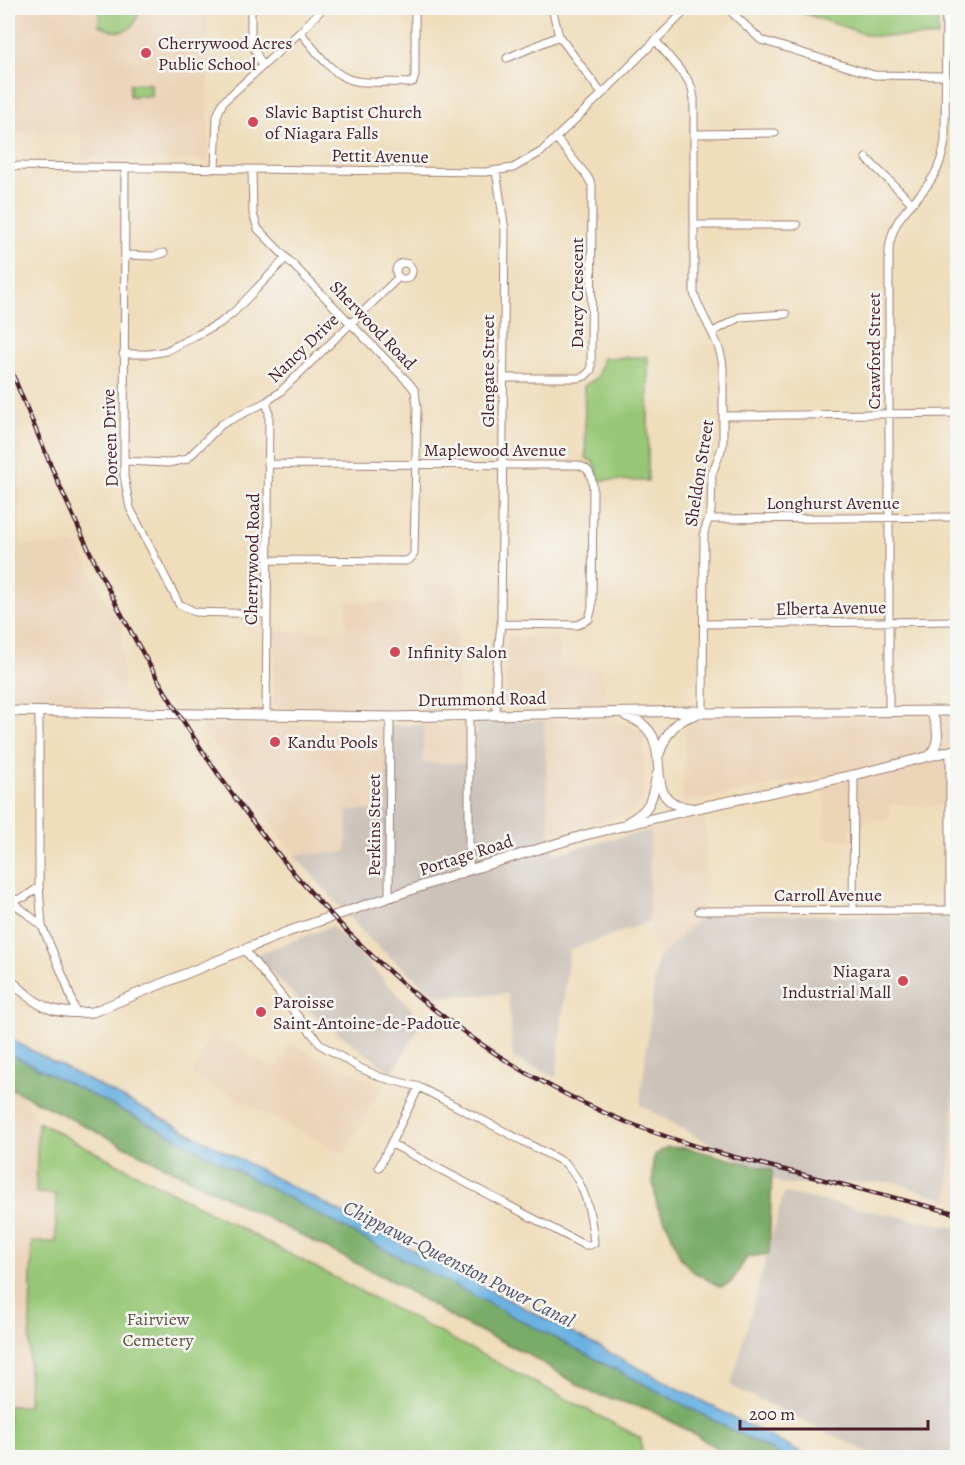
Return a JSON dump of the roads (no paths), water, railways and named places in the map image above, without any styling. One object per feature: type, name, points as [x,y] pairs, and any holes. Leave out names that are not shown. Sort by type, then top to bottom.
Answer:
[{"type":"main road","name":"Drummond Road","points":[[8,711],[390,717],[694,711],[703,713],[957,711]]},
{"type":"main road","points":[[930,711],[936,722],[938,735],[935,749],[930,756]]},
{"type":"main road","points":[[606,830],[641,815],[648,807],[657,773],[657,744],[648,728],[642,722],[619,713]]},
{"type":"main road","points":[[658,756],[673,726],[686,717],[703,713]]},
{"type":"main road","name":"Portage Road","points":[[8,978],[39,1005],[55,1012],[93,1012],[244,949],[469,870],[606,830],[854,775],[954,750]]},
{"type":"main road","points":[[657,773],[665,795],[671,801],[678,807],[697,808]]},
{"type":"street","points":[[251,8],[251,41],[262,66]]},
{"type":"street","points":[[215,169],[216,122],[223,102],[323,8]]},
{"type":"street","points":[[300,32],[319,54],[345,77],[363,82],[408,83],[412,82],[415,76],[415,8]]},
{"type":"street","points":[[552,8],[559,36],[602,94]]},
{"type":"street","name":"Pettit Avenue","points":[[8,166],[125,169],[496,171],[513,168],[541,152],[688,8]]},
{"type":"street","points":[[727,8],[761,40],[874,75],[946,76]]},
{"type":"street","name":"Crawford Street","points":[[889,712],[891,237],[895,223],[933,178],[942,158],[945,141],[946,8]]},
{"type":"street","points":[[507,58],[559,36]]},
{"type":"street","name":"Sheldon Street","points":[[655,40],[686,77],[692,88],[695,134],[694,293],[722,357],[723,445],[712,474],[712,503],[704,532],[703,713]]},
{"type":"street","points":[[695,134],[775,133]]},
{"type":"street","name":"Darcy Crescent","points":[[504,378],[579,378],[591,370],[592,185],[556,138]]},
{"type":"street","points":[[866,158],[912,203]]},
{"type":"street","name":"Doreen Drive","points":[[125,169],[124,476],[130,508],[179,604],[195,612],[267,614]]},
{"type":"street","name":"Sherwood Road","points":[[252,170],[254,222],[258,229],[415,391],[417,406],[414,554],[410,559],[405,561],[267,560]]},
{"type":"street","name":"Glengate Street","points":[[496,171],[504,230],[501,624],[496,673],[496,715]]},
{"type":"street","points":[[694,225],[797,225]]},
{"type":"street","points":[[125,255],[153,256],[164,253]]},
{"type":"street","points":[[123,354],[150,354],[165,351],[220,323],[233,313],[286,258]]},
{"type":"street","name":"Nancy Drive","points":[[124,461],[168,463],[187,459],[222,424],[266,402],[280,392],[399,277]]},
{"type":"street","points":[[713,332],[740,317],[786,314]]},
{"type":"street","name":"Cherrywood Road","points":[[266,402],[269,412],[266,716]]},
{"type":"street","points":[[724,416],[957,413]]},
{"type":"street","name":"Maplewood Avenue","points":[[268,465],[578,465],[586,467],[591,471],[593,487],[592,607],[589,619],[578,624],[501,624]]},
{"type":"street","name":"Longhurst Avenue","points":[[709,519],[957,517]]},
{"type":"street","name":"Elberta Avenue","points":[[704,624],[957,621]]},
{"type":"street","points":[[39,711],[39,886],[42,926],[76,1013]]},
{"type":"street","points":[[469,715],[469,870]]},
{"type":"street","name":"Perkins Street","points":[[389,897],[390,717]]},
{"type":"street","points":[[954,750],[954,910]]},
{"type":"street","points":[[853,910],[854,775]]},
{"type":"street","points":[[9,900],[25,897],[39,886]]},
{"type":"street","points":[[9,900],[42,926]]},
{"type":"street","name":"Carroll Avenue","points":[[699,911],[954,910]]},
{"type":"street","points":[[244,949],[321,1045],[357,1067],[380,1077],[419,1087],[565,1162],[575,1174],[585,1195],[594,1243],[584,1245],[392,1144]]},
{"type":"street","points":[[379,1167],[419,1087]]},
{"type":"water","name":"Chippawa-Queenston Power Canal","points":[[8,1038],[809,1457],[784,1457],[374,1244],[165,1132],[8,1053]]},
{"type":"railway","points":[[8,363],[84,540],[157,678],[205,755],[258,829],[316,899],[380,963],[449,1021],[524,1071],[628,1123],[721,1153],[958,1214]]},
{"type":"place","name":"Cherrywood Acres Public School","points":[[146,53]]},
{"type":"place","name":"Slavic Baptist Church of Niagara Falls","points":[[253,122]]},
{"type":"place","name":"Infinity Salon","points":[[395,652]]},
{"type":"place","name":"Kandu Pools","points":[[275,742]]},
{"type":"place","name":"Niagara Industrial Mall","points":[[903,981]]},
{"type":"place","name":"Paroisse Saint-Antoine-de-Padoue","points":[[261,1012]]},
{"type":"park label","name":"Fairview Cemetery","points":[[158,1329]]}]
